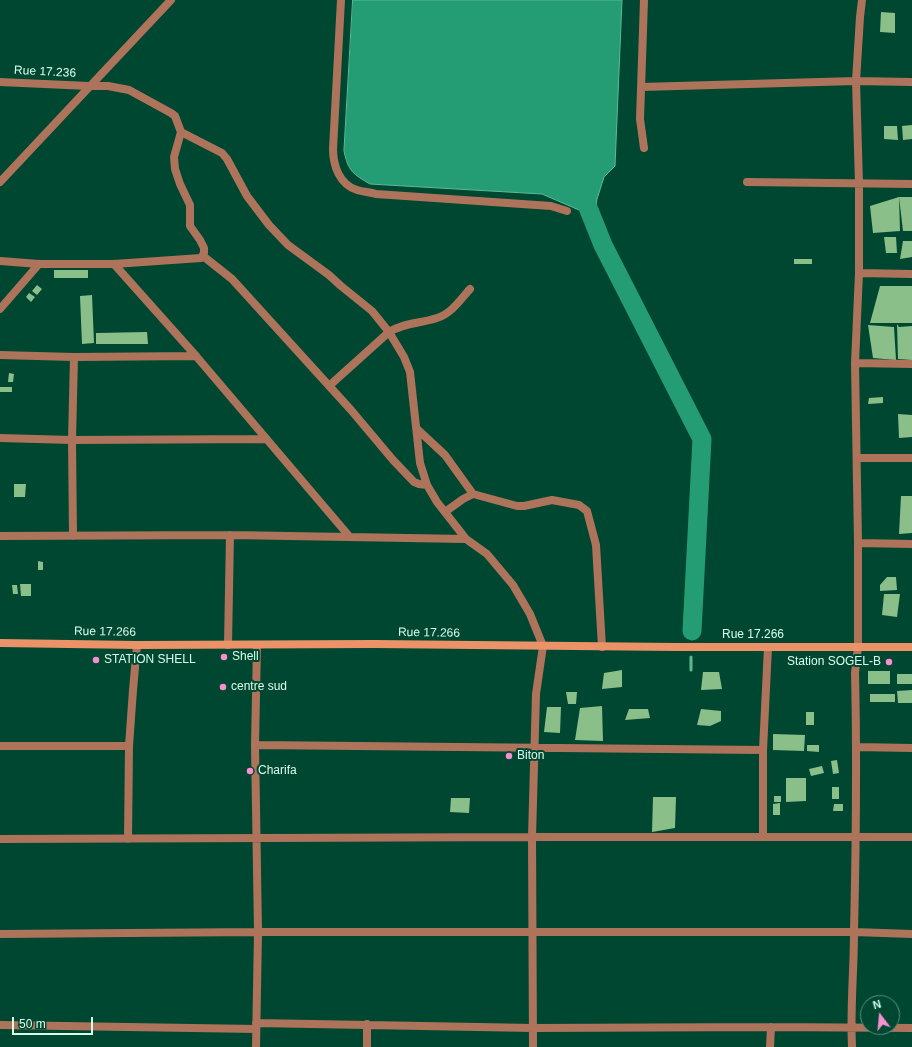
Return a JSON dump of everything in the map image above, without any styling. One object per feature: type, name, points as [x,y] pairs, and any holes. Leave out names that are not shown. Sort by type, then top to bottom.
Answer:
[{"type":"main road","name":"Rue 17.266","points":[[0,643],[137,645],[374,644],[602,647],[912,647]]},
{"type":"street","points":[[0,182],[171,0]]},
{"type":"street","points":[[341,0],[333,160],[344,182],[356,190],[376,194],[551,206],[567,211]]},
{"type":"street","points":[[644,0],[640,87],[640,119],[644,148]]},
{"type":"street","points":[[852,1047],[851,1028],[856,837],[855,673],[858,647],[855,363],[859,273],[859,184],[856,81],[862,0]]},
{"type":"street","points":[[640,87],[856,81],[912,82]]},
{"type":"street","name":"Rue 17.236","points":[[0,82],[108,86],[129,90],[146,98],[175,116],[181,132]]},
{"type":"street","points":[[203,256],[204,248],[190,226],[190,205],[175,169],[174,157],[181,132],[218,150],[227,159],[247,196],[268,225],[288,246],[329,275],[372,311],[389,332],[404,357],[410,372],[420,463],[427,485],[437,502],[466,539],[487,554],[513,585],[530,614],[543,646],[536,694],[532,837],[533,1047]]},
{"type":"street","points":[[0,173],[9,173]]},
{"type":"street","points":[[747,182],[912,184]]},
{"type":"street","points":[[0,261],[39,264],[114,264],[196,259],[203,256]]},
{"type":"street","points":[[203,256],[232,279],[414,482],[427,485]]},
{"type":"street","points":[[0,309],[39,264]]},
{"type":"street","points":[[114,264],[196,356],[349,536]]},
{"type":"street","points":[[859,273],[912,274]]},
{"type":"street","points":[[329,386],[389,332],[399,326],[437,318],[447,313],[470,289]]},
{"type":"street","points":[[0,355],[74,357],[196,356]]},
{"type":"street","points":[[73,536],[72,440],[74,357]]},
{"type":"street","points":[[855,363],[912,364]]},
{"type":"street","points":[[417,429],[445,455],[473,494],[517,506],[558,500],[579,505],[587,511],[596,545],[602,647]]},
{"type":"street","points":[[0,438],[72,440],[266,439]]},
{"type":"street","points":[[857,458],[912,458]]},
{"type":"street","points":[[445,512],[463,499],[473,494]]},
{"type":"street","points":[[228,645],[230,535]]},
{"type":"street","points":[[0,536],[230,535],[466,539]]},
{"type":"street","points":[[858,543],[912,544]]},
{"type":"street","points":[[128,839],[129,746],[137,645]]},
{"type":"street","points":[[256,1047],[258,932],[255,745],[258,645]]},
{"type":"street","points":[[763,836],[763,750],[768,647]]},
{"type":"street","points":[[255,745],[763,750]]},
{"type":"street","points":[[0,746],[129,746]]},
{"type":"street","points":[[856,747],[912,748]]},
{"type":"street","points":[[0,839],[763,836],[912,838]]},
{"type":"street","points":[[0,934],[258,932],[854,932],[912,934]]},
{"type":"street","points":[[367,1024],[367,1047]]},
{"type":"street","points":[[0,1025],[256,1026],[367,1024],[533,1028],[912,1028]]},
{"type":"street","points":[[770,1047],[771,1027]]},
{"type":"shaded area","points":[[353,0],[622,0],[615,166],[604,177],[597,199],[595,212],[585,216],[579,210],[542,194],[370,184],[355,174],[347,163],[344,151]]},
{"type":"building","points":[[881,12],[895,13],[895,33],[880,32]]},
{"type":"building","points":[[912,125],[912,139],[903,140],[902,126]]},
{"type":"building","points":[[884,126],[897,126],[898,140],[884,139]]},
{"type":"building","points":[[899,197],[912,197],[912,231],[903,231]]},
{"type":"building","points":[[899,197],[900,231],[873,233],[870,206]]},
{"type":"building","points":[[884,237],[896,237],[897,253],[886,253]]},
{"type":"building","points":[[903,241],[912,241],[912,257],[900,259]]},
{"type":"building","points":[[794,259],[812,259],[812,264],[794,264]]},
{"type":"building","points":[[54,270],[88,270],[88,278],[54,278]]},
{"type":"building","points":[[37,285],[42,289],[37,295],[32,291]]},
{"type":"building","points":[[880,286],[912,286],[912,323],[870,323]]},
{"type":"building","points":[[29,293],[35,297],[31,302],[26,297]]},
{"type":"building","points":[[92,295],[94,343],[82,344],[80,296]]},
{"type":"building","points":[[897,324],[899,327],[912,326],[912,360],[898,359]]},
{"type":"building","points":[[868,325],[894,327],[896,360],[873,358]]},
{"type":"building","points":[[147,332],[148,344],[96,344],[96,333]]},
{"type":"building","points":[[9,373],[14,374],[13,382],[8,382]]},
{"type":"building","points":[[0,387],[12,387],[12,392],[0,392]]},
{"type":"building","points":[[883,397],[883,403],[868,404],[869,398]]},
{"type":"building","points":[[898,414],[912,415],[912,437],[899,438]]},
{"type":"building","points":[[14,484],[26,484],[25,497],[14,497]]},
{"type":"building","points":[[901,496],[912,496],[912,533],[899,534]]},
{"type":"building","points":[[38,561],[43,562],[43,570],[38,570]]},
{"type":"building","points":[[887,577],[896,577],[897,590],[880,591],[880,585]]},
{"type":"building","points":[[20,584],[31,584],[31,596],[21,596]]},
{"type":"building","points":[[12,585],[17,585],[18,594],[13,594]]},
{"type":"building","points":[[884,594],[900,594],[897,617],[882,615]]},
{"type":"building","points":[[622,670],[622,687],[602,689],[604,673]]},
{"type":"building","points":[[868,671],[890,671],[890,684],[868,684]]},
{"type":"building","points":[[703,672],[719,672],[722,689],[701,690]]},
{"type":"building","points":[[897,674],[912,674],[912,684],[897,684]]},
{"type":"building","points":[[912,690],[912,703],[898,703],[897,691]]},
{"type":"building","points":[[566,692],[577,692],[576,704],[568,704]]},
{"type":"building","points":[[870,694],[895,694],[895,702],[870,702]]},
{"type":"building","points":[[602,706],[603,741],[575,740],[580,708]]},
{"type":"building","points":[[547,707],[561,707],[560,733],[544,732]]},
{"type":"building","points":[[629,709],[648,709],[650,718],[625,720]]},
{"type":"building","points":[[701,709],[721,711],[721,721],[710,726],[697,725]]},
{"type":"building","points":[[806,712],[814,712],[814,725],[806,725]]},
{"type":"building","points":[[773,734],[805,735],[804,751],[773,750]]},
{"type":"building","points":[[807,745],[819,745],[819,752],[807,751]]},
{"type":"building","points":[[837,760],[839,773],[833,774],[831,761]]},
{"type":"building","points":[[822,766],[824,773],[811,776],[809,769]]},
{"type":"building","points":[[786,778],[806,778],[806,801],[786,802]]},
{"type":"building","points":[[832,787],[839,787],[839,799],[832,799]]},
{"type":"building","points":[[774,796],[781,796],[781,802],[774,802]]},
{"type":"building","points":[[653,797],[676,797],[675,828],[652,832]]},
{"type":"building","points":[[451,798],[470,798],[469,813],[450,812]]},
{"type":"building","points":[[780,803],[780,815],[773,815],[773,804]]},
{"type":"building","points":[[834,804],[843,804],[843,811],[833,811]]},
{"type":"waterway","points":[[581,190],[603,245],[702,439],[692,631]]},
{"type":"waterway","points":[[691,657],[691,670]]},
{"type":"place","name":"Shell","points":[[224,657]]},
{"type":"place","name":"STATION SHELL","points":[[96,660]]},
{"type":"place","name":"Station SOGEL-B","points":[[889,662]]},
{"type":"place","name":"centre sud","points":[[223,687]]},
{"type":"place","name":"Biton","points":[[509,756]]},
{"type":"place","name":"Charifa","points":[[250,771]]}]
